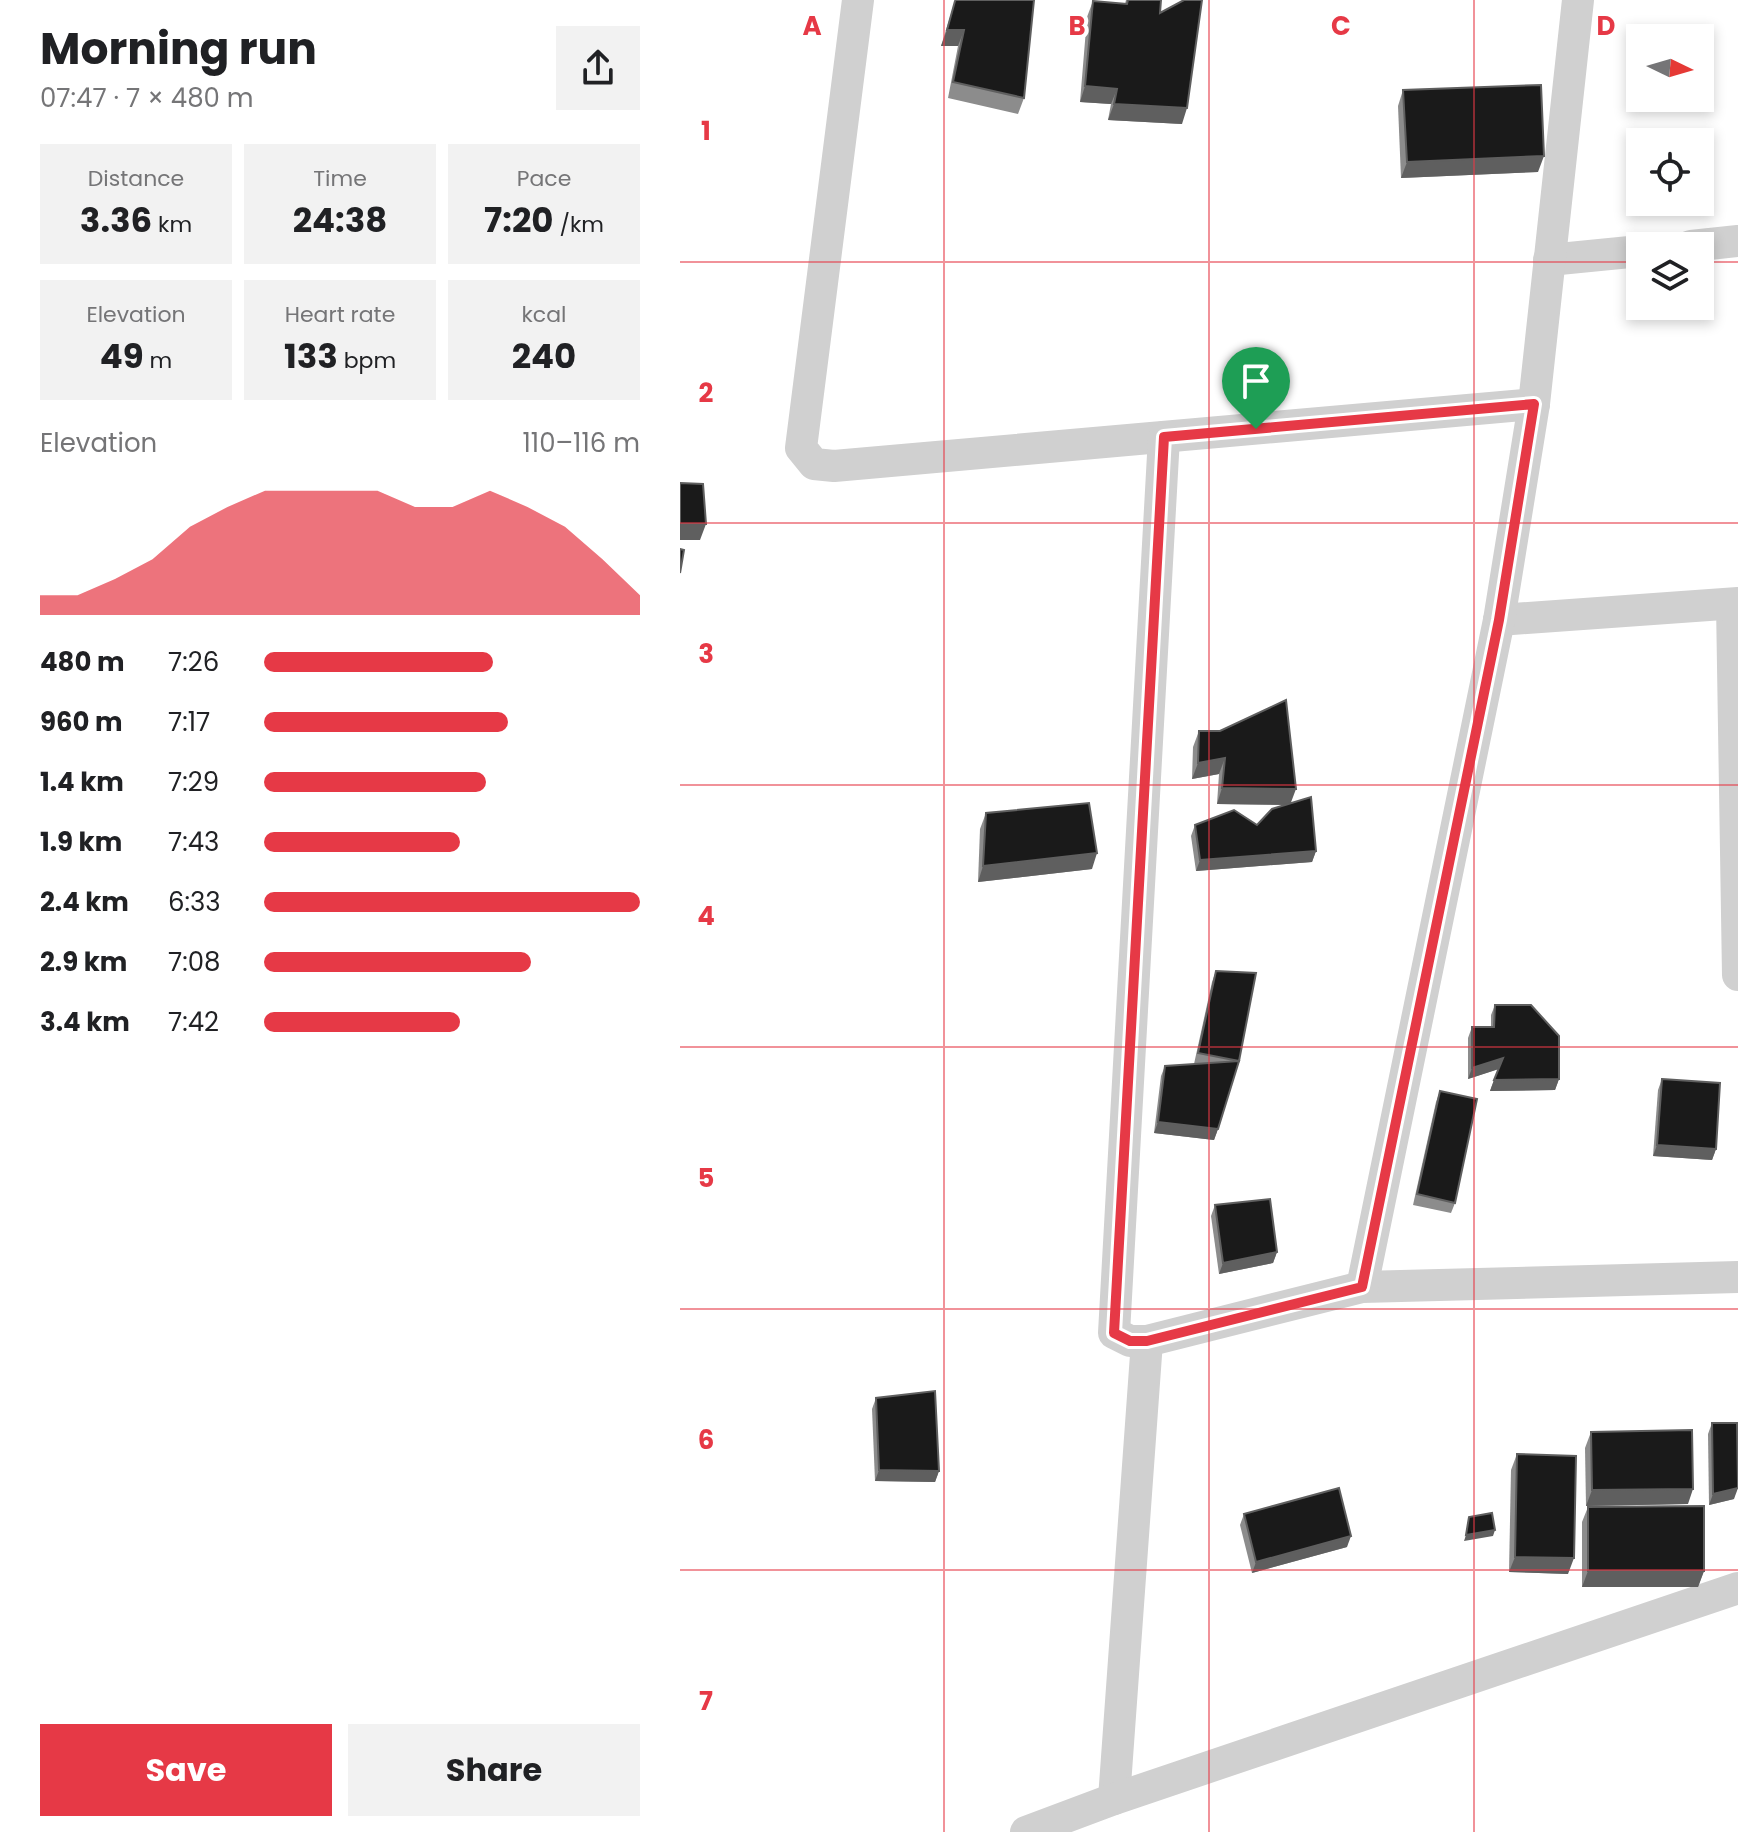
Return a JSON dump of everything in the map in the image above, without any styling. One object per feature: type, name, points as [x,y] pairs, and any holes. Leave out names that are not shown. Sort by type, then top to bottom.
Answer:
[{"type":"street","points":[[858,0],[801,448],[814,464],[834,466],[1534,404]]},
{"type":"street","points":[[1362,1287],[1499,620],[1534,404],[1578,0]]},
{"type":"street","points":[[1714,244],[1738,241]]},
{"type":"street","points":[[1549,260],[1626,252]]},
{"type":"street","points":[[1164,437],[1114,1333],[1130,1341],[1147,1341],[1362,1287],[1738,1277]]},
{"type":"street","points":[[1499,620],[1735,604],[1738,975]]},
{"type":"street","points":[[1114,1799],[1147,1341]]},
{"type":"street","points":[[1026,1832],[1114,1799],[1738,1588]]},
{"type":"building","points":[[956,0],[1034,0],[1024,98],[953,82],[964,30],[947,30]]},
{"type":"building","points":[[1128,0],[1161,0],[1160,13],[1184,0],[1202,0],[1187,108],[1114,104],[1117,89],[1085,86],[1093,1],[1127,4]]},
{"type":"building","points":[[1541,85],[1544,156],[1407,162],[1403,90]]},
{"type":"building","points":[[680,483],[703,484],[706,524],[680,524]]},
{"type":"building","points":[[680,549],[684,550],[680,573]]},
{"type":"building","points":[[1286,700],[1296,789],[1222,788],[1225,758],[1198,763],[1199,731],[1220,731]]},
{"type":"building","points":[[1311,797],[1316,851],[1200,860],[1195,825],[1234,810],[1257,825],[1272,809]]},
{"type":"building","points":[[1089,803],[1097,853],[983,866],[986,813]]},
{"type":"building","points":[[1216,971],[1256,973],[1239,1061],[1198,1053]]},
{"type":"building","points":[[1495,1005],[1531,1005],[1559,1036],[1559,1079],[1494,1080],[1503,1058],[1472,1068],[1472,1027],[1494,1027]]},
{"type":"building","points":[[1239,1061],[1218,1129],[1158,1122],[1165,1066]]},
{"type":"building","points":[[1662,1079],[1720,1083],[1716,1149],[1657,1145]]},
{"type":"building","points":[[1440,1091],[1477,1099],[1455,1203],[1417,1194]]},
{"type":"building","points":[[1270,1199],[1277,1252],[1223,1263],[1215,1205]]},
{"type":"building","points":[[935,1391],[939,1471],[879,1470],[876,1398]]},
{"type":"building","points":[[1712,1423],[1737,1423],[1738,1483],[1738,1488],[1713,1494]]},
{"type":"building","points":[[1692,1430],[1693,1489],[1592,1490],[1591,1432]]},
{"type":"building","points":[[1517,1454],[1576,1456],[1574,1558],[1515,1557]]},
{"type":"building","points":[[1339,1488],[1351,1536],[1256,1562],[1244,1514]]},
{"type":"building","points":[[1704,1506],[1704,1571],[1588,1571],[1588,1507]]},
{"type":"building","points":[[1492,1513],[1495,1530],[1466,1535],[1469,1517]]},
{"type":"route","points":[[1534,404],[1499,620],[1362,1287],[1147,1341],[1130,1341],[1114,1333],[1164,437],[1256,429],[1534,404]]}]
